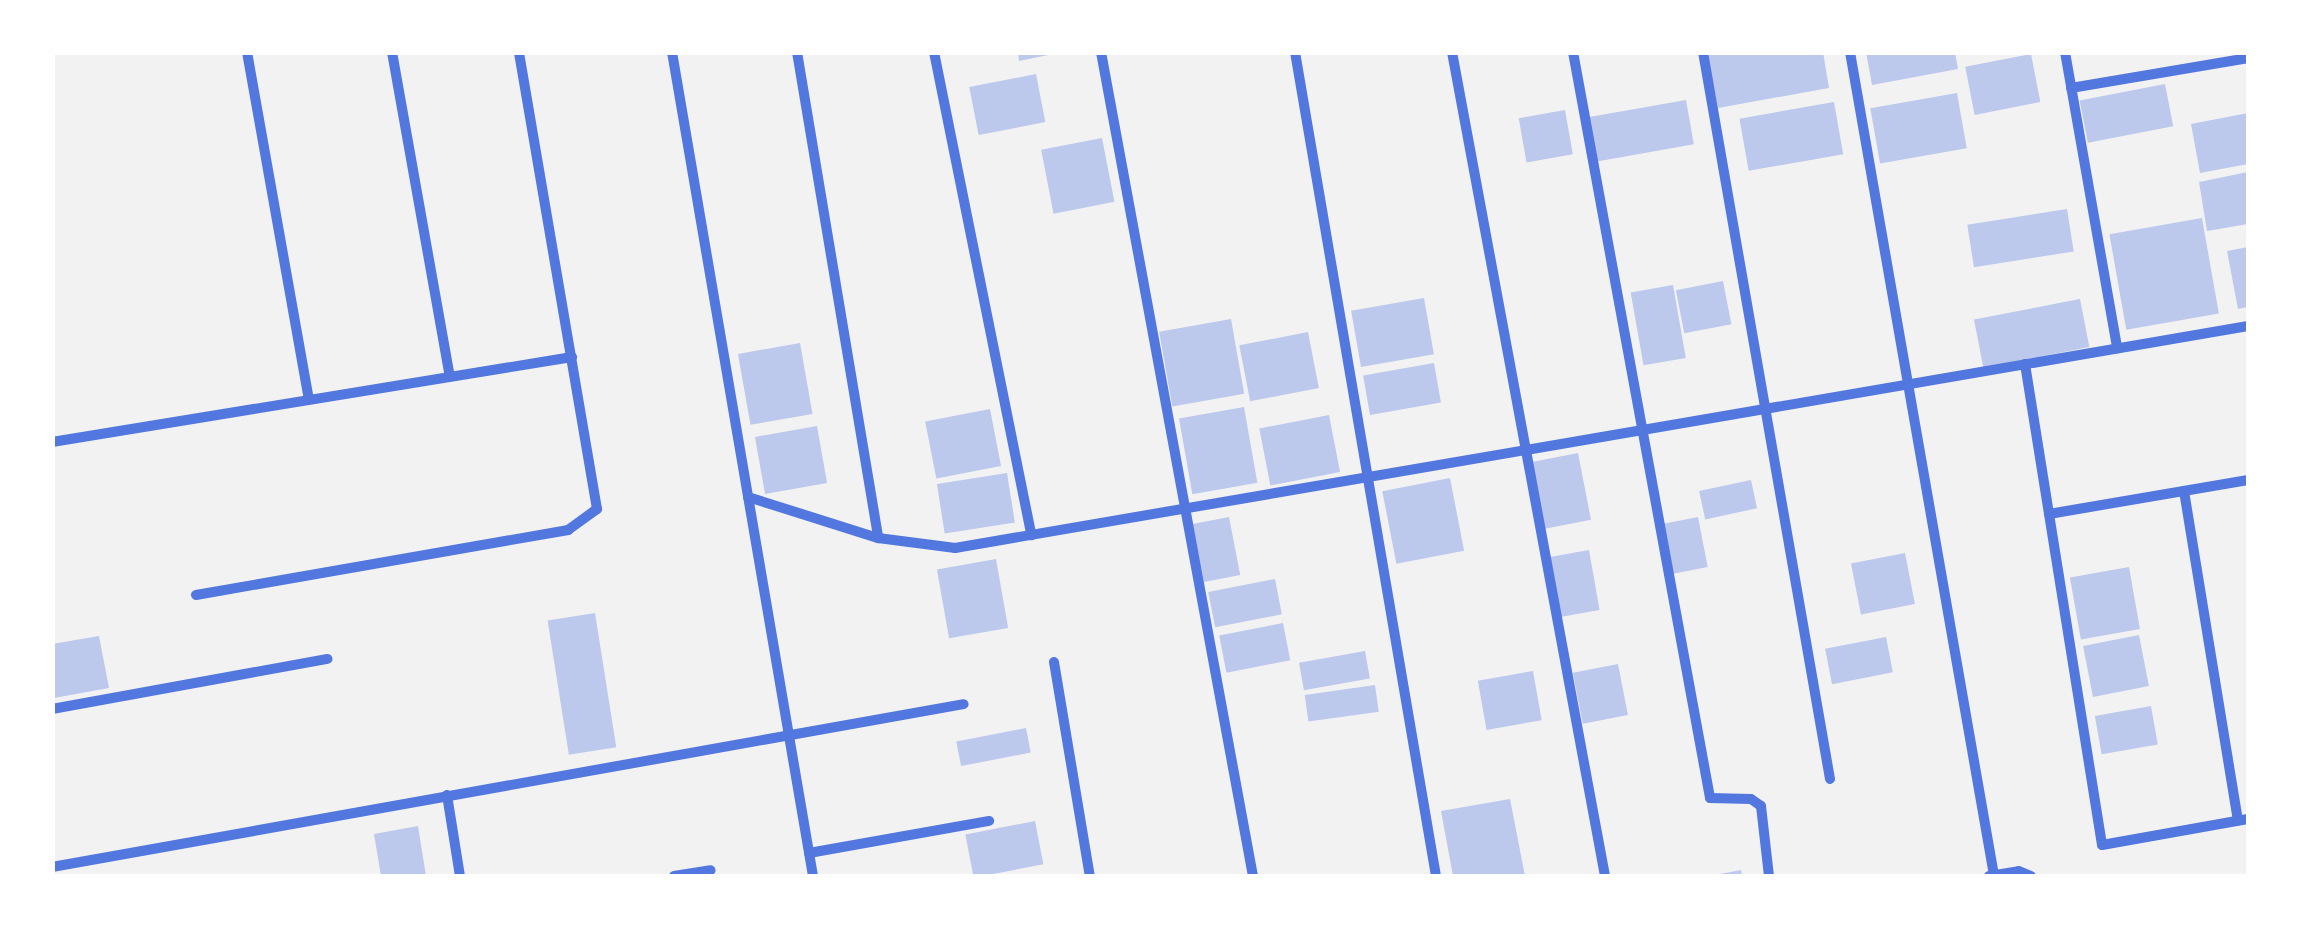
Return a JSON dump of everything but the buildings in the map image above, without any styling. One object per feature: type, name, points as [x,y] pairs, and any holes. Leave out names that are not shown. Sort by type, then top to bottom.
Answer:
[{"type":"street","points":[[247,52],[309,400]]},
{"type":"street","points":[[392,52],[450,377]]},
{"type":"street","points":[[196,595],[586,523],[597,509],[520,52]]},
{"type":"street","points":[[672,52],[813,876]]},
{"type":"street","points":[[798,52],[878,538]]},
{"type":"street","points":[[934,52],[1030,536]]},
{"type":"street","points":[[1100,52],[1190,510],[1253,876]]},
{"type":"street","points":[[1295,52],[1436,876]]},
{"type":"street","points":[[1452,52],[1605,876]]},
{"type":"street","points":[[1573,52],[1638,429],[1710,798],[1751,799],[1761,806],[1768,876]]},
{"type":"street","points":[[1703,52],[1830,779]]},
{"type":"street","points":[[1850,52],[1911,383],[1991,876],[2018,871],[2031,876]]},
{"type":"street","points":[[2065,52],[2117,348]]},
{"type":"street","points":[[2071,88],[2248,58]]},
{"type":"street","points":[[748,497],[878,538],[954,548],[2248,326]]},
{"type":"street","points":[[52,442],[572,356]]},
{"type":"street","points":[[2025,364],[2102,845],[2243,820],[2184,491]]},
{"type":"street","points":[[2049,514],[2248,480]]},
{"type":"street","points":[[52,710],[327,659]]},
{"type":"street","points":[[1054,662],[1090,876]]},
{"type":"street","points":[[52,866],[964,704]]},
{"type":"street","points":[[447,796],[460,876]]},
{"type":"street","points":[[809,852],[990,821]]},
{"type":"street","points":[[674,876],[712,870]]}]
